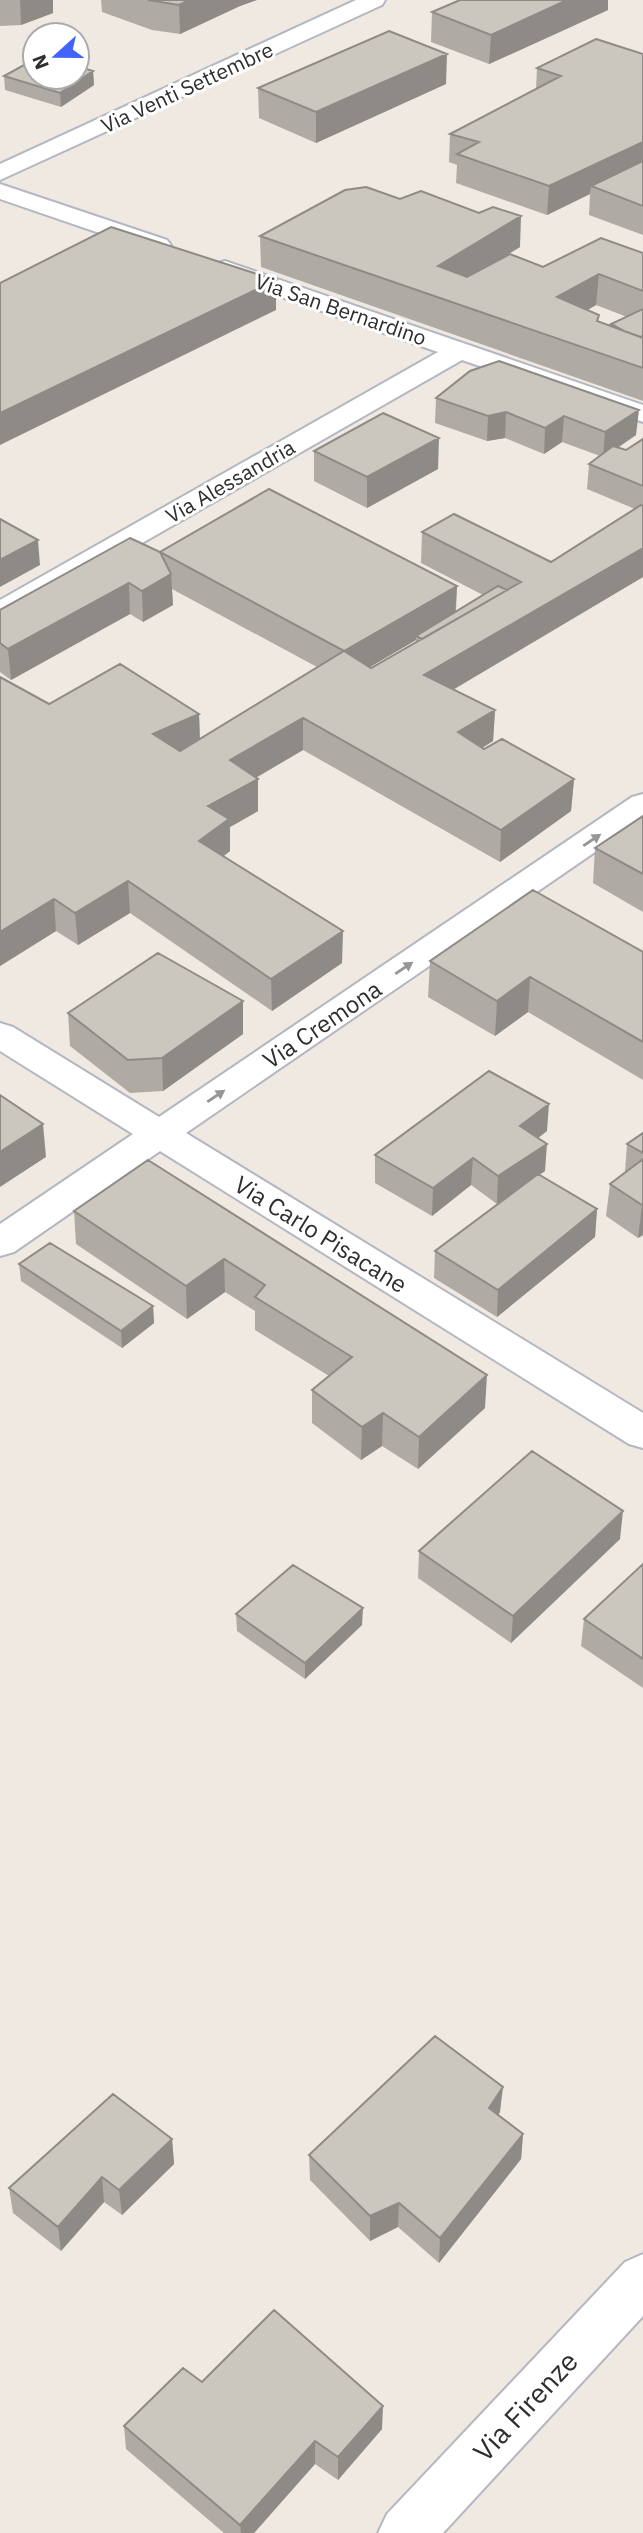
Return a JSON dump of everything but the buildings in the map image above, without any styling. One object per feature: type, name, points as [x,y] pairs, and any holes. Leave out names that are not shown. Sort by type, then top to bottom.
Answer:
[{"type":"street","name":"Via Venti Settembre","points":[[0,173],[374,0]]},
{"type":"street","points":[[0,191],[176,252]]},
{"type":"street","name":"Via San Bernardino","points":[[202,261],[643,414]]},
{"type":"street","name":"Via Alessandria","points":[[0,612],[460,350]]},
{"type":"street","name":"Via Cremona","points":[[0,1243],[643,804]]},
{"type":"street","name":"Via Carlo Pisacane","points":[[0,1035],[643,1433]]},
{"type":"street","name":"Via Firenze","points":[[407,2533],[643,2278]]}]
